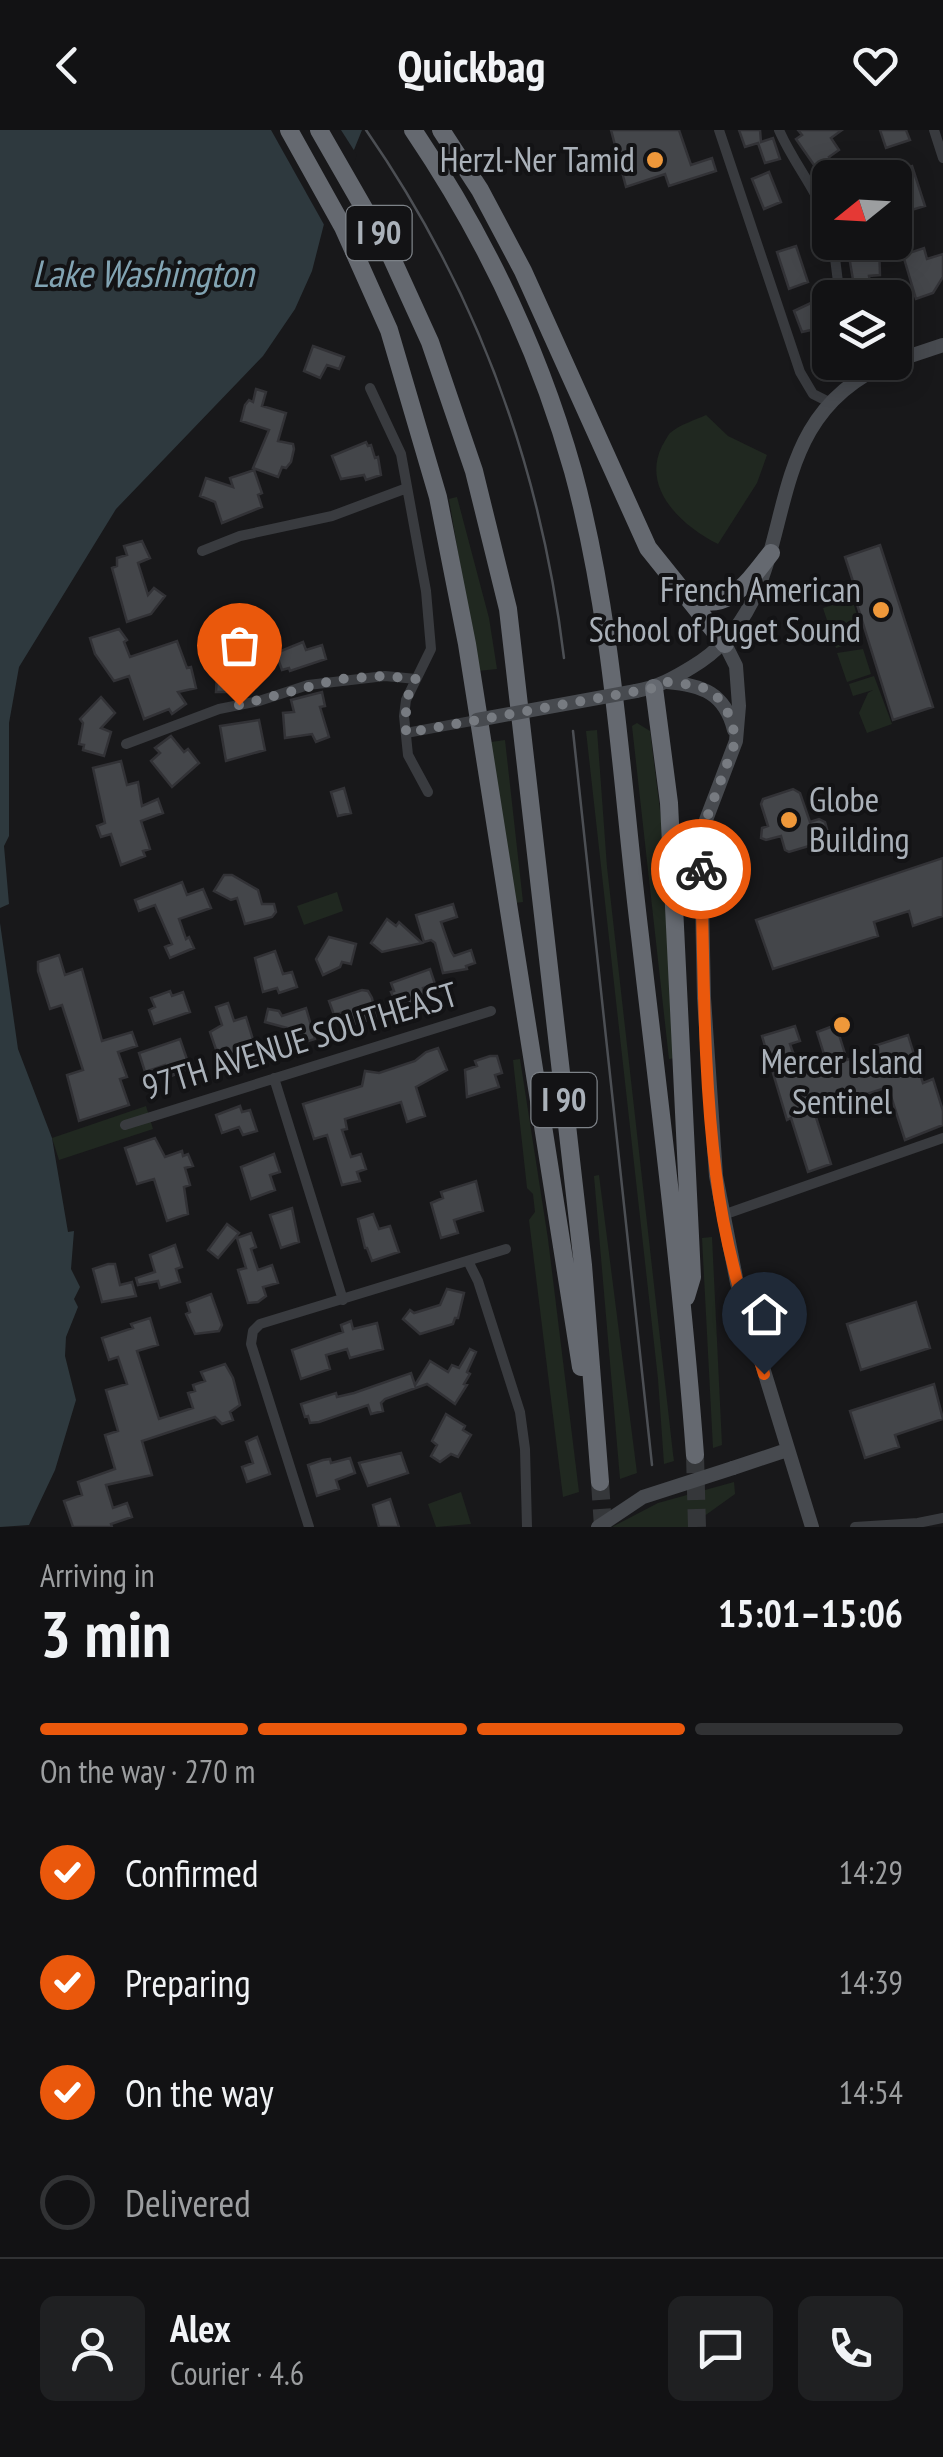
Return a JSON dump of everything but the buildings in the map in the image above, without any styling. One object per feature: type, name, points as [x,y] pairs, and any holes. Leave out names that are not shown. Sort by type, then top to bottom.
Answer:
[{"type":"highway","points":[[289,130],[373,290],[398,356],[438,496],[466,644],[598,1460]]},
{"type":"highway","name":"I 90","points":[[319,130],[372,219],[430,342],[474,470],[508,609],[581,1246],[600,1482]]},
{"type":"highway","name":"I 90","points":[[413,130],[466,214],[513,308],[545,386],[568,457],[601,602],[683,1307],[695,1455]]},
{"type":"highway","points":[[441,130],[504,234],[536,298],[648,548],[725,644]]},
{"type":"highway","points":[[682,592],[701,602],[727,599],[741,590],[771,553]]},
{"type":"highway","points":[[653,687],[670,803],[692,1277],[683,1307]]},
{"type":"street","points":[[719,130],[806,386],[831,403]]},
{"type":"street","points":[[780,130],[812,193]]},
{"type":"street","points":[[934,130],[943,158]]},
{"type":"street","points":[[912,355],[943,345]]},
{"type":"street","points":[[653,687],[725,644],[752,602],[771,553],[795,457],[812,426],[856,380]]},
{"type":"street","points":[[370,388],[401,454],[430,631],[431,649],[406,700],[408,755],[428,792]]},
{"type":"street","points":[[202,552],[240,536],[332,516],[408,488]]},
{"type":"street","points":[[725,644],[736,666],[736,740],[706,820],[701,853],[710,1120],[722,1215],[736,1283],[812,1527]]},
{"type":"street","points":[[126,744],[218,709],[308,685],[384,676],[416,679]]},
{"type":"street","points":[[406,733],[653,687],[700,686],[716,695],[730,716],[736,740]]},
{"type":"street","name":"97TH AVENUE SOUTHEAST","points":[[125,1125],[491,1011]]},
{"type":"street","points":[[274,1078],[343,1300]]},
{"type":"street","points":[[722,1215],[943,1138]]},
{"type":"street","points":[[309,1527],[250,1344],[252,1331],[260,1324],[506,1250]]},
{"type":"street","points":[[468,1261],[520,1412],[527,1527]]},
{"type":"street","points":[[598,1527],[643,1497],[787,1450]]},
{"type":"street","points":[[855,1527],[918,1524],[943,1518]]},
{"type":"shaded area","points":[[706,415],[728,436],[767,455],[757,483],[718,544],[679,516],[661,491],[657,477],[657,462],[669,434]]},
{"type":"shaded area","points":[[457,497],[489,618],[497,669],[478,671],[449,499]]},
{"type":"shaded area","points":[[852,599],[862,640],[836,648],[823,608]]},
{"type":"shaded area","points":[[863,649],[871,674],[847,682],[837,653]]},
{"type":"shaded area","points":[[874,676],[892,724],[867,733],[859,713],[873,690],[853,696],[849,684]]},
{"type":"shaded area","points":[[637,723],[650,731],[661,818],[675,1058],[669,1059],[632,726]]},
{"type":"shaded area","points":[[597,730],[607,867],[674,1461],[664,1464],[658,1379],[586,731]]},
{"type":"shaded area","points":[[505,740],[523,902],[515,903],[491,750],[491,742]]},
{"type":"shaded area","points":[[337,892],[343,911],[304,925],[297,906]]},
{"type":"shaded area","points":[[520,1059],[548,1239],[579,1492],[563,1497],[529,1220],[535,1212],[533,1194],[527,1188],[513,1060]]},
{"type":"shaded area","points":[[146,1106],[153,1129],[59,1160],[52,1138]]},
{"type":"shaded area","points":[[599,1175],[637,1473],[620,1479],[594,1176]]},
{"type":"shaded area","points":[[712,1237],[722,1445],[713,1448],[702,1238]]},
{"type":"shaded area","points":[[734,1482],[735,1494],[689,1527],[612,1527],[658,1503]]},
{"type":"shaded area","points":[[461,1492],[471,1524],[436,1527],[428,1504]]},
{"type":"water","name":"Lake Washington","points":[[0,130],[362,130],[295,309],[263,356],[116,509],[19,667],[9,723],[9,836],[4,846],[9,904],[0,908]]},
{"type":"water","points":[[0,923],[18,1049],[52,1138],[68,1232],[74,1231],[71,1269],[80,1287],[74,1299],[78,1307],[66,1337],[65,1356],[76,1400],[55,1470],[29,1525],[0,1527]]},
{"type":"pier","points":[[271,130],[341,130],[357,155],[327,230]]},
{"type":"tunnel","points":[[695,1455],[697,1527]]},
{"type":"tunnel","points":[[600,1482],[603,1527]]},
{"type":"tram line","points":[[366,130],[440,253],[498,382],[539,517],[564,658]]},
{"type":"tram line","points":[[573,731],[652,1465]]},
{"type":"way so far","points":[[239,705],[339,679],[416,679],[406,700],[406,733],[654,688],[667,682],[700,686],[725,706],[736,740],[706,820],[701,869]]},
{"type":"place","name":"Herzl-Ner Tamid","points":[[655,160]]},
{"type":"place","name":"French American School of Puget Sound","points":[[881,610]]},
{"type":"place","name":"Globe Building","points":[[789,820]]},
{"type":"place","name":"Mercer Island Sentinel","points":[[842,1025]]},
{"type":"route","points":[[701,869],[704,998],[716,1176],[736,1283],[764,1374]]}]
